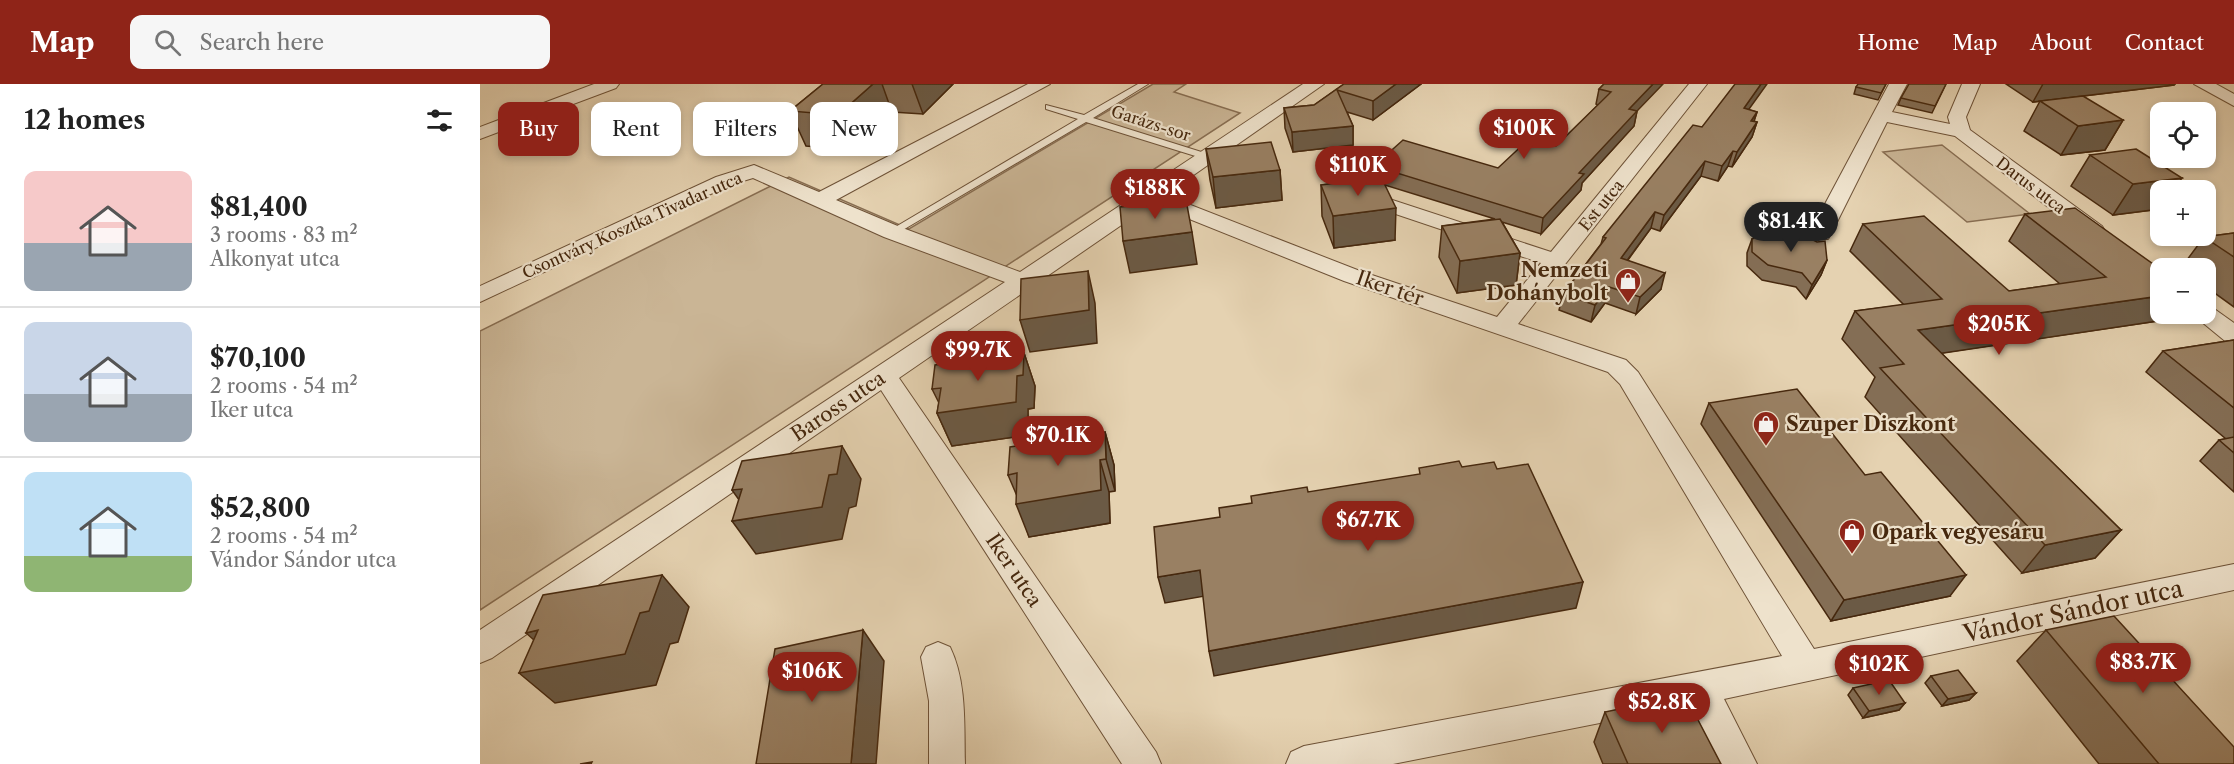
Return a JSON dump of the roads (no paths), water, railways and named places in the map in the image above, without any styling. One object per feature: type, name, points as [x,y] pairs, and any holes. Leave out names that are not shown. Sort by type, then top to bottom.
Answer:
[{"type":"street","points":[[480,133],[610,84]]},
{"type":"street","points":[[820,200],[1041,84]]},
{"type":"street","name":"Baross utca","points":[[480,648],[1315,84]]},
{"type":"street","name":"Est utca","points":[[1503,326],[1698,84]]},
{"type":"street","points":[[1820,234],[1898,84]]},
{"type":"street","points":[[1961,132],[1957,117],[1971,84]]},
{"type":"street","points":[[2203,84],[2234,101]]},
{"type":"street","name":"Darus utca","points":[[1883,116],[1961,132],[2109,242]]},
{"type":"street","name":"Csontváry Kosztka Tivadar utca","points":[[480,295],[723,181],[753,171],[892,232],[1024,281]]},
{"type":"street","points":[[1357,195],[1556,261]]},
{"type":"street","name":"Iker tér","points":[[1150,197],[1352,276],[1617,366],[1629,378],[1806,666]]},
{"type":"street","points":[[2216,321],[2234,335]]},
{"type":"street","name":"Iker utca","points":[[884,375],[1143,764]]},
{"type":"street","name":"Vándor Sándor utca","points":[[1304,764],[1700,688],[2234,577]]},
{"type":"street","points":[[2093,607],[2116,633]]},
{"type":"street","points":[[938,657],[946,701],[947,764]]},
{"type":"street","points":[[1700,688],[1739,764]]},
{"type":"lane","name":"Garázs-sor","points":[[892,232],[1144,84]]},
{"type":"lane","points":[[1049,107],[1085,118]]},
{"type":"lane","name":"Garázs-sor","points":[[1085,118],[1208,157]]},
{"type":"place","name":"Nemzeti Dohánybolt","points":[[1628,304]]},
{"type":"place","name":"Szuper Diszkont","points":[[1766,447]]},
{"type":"place","name":"Opark vegyesáru","points":[[1852,555]]}]
